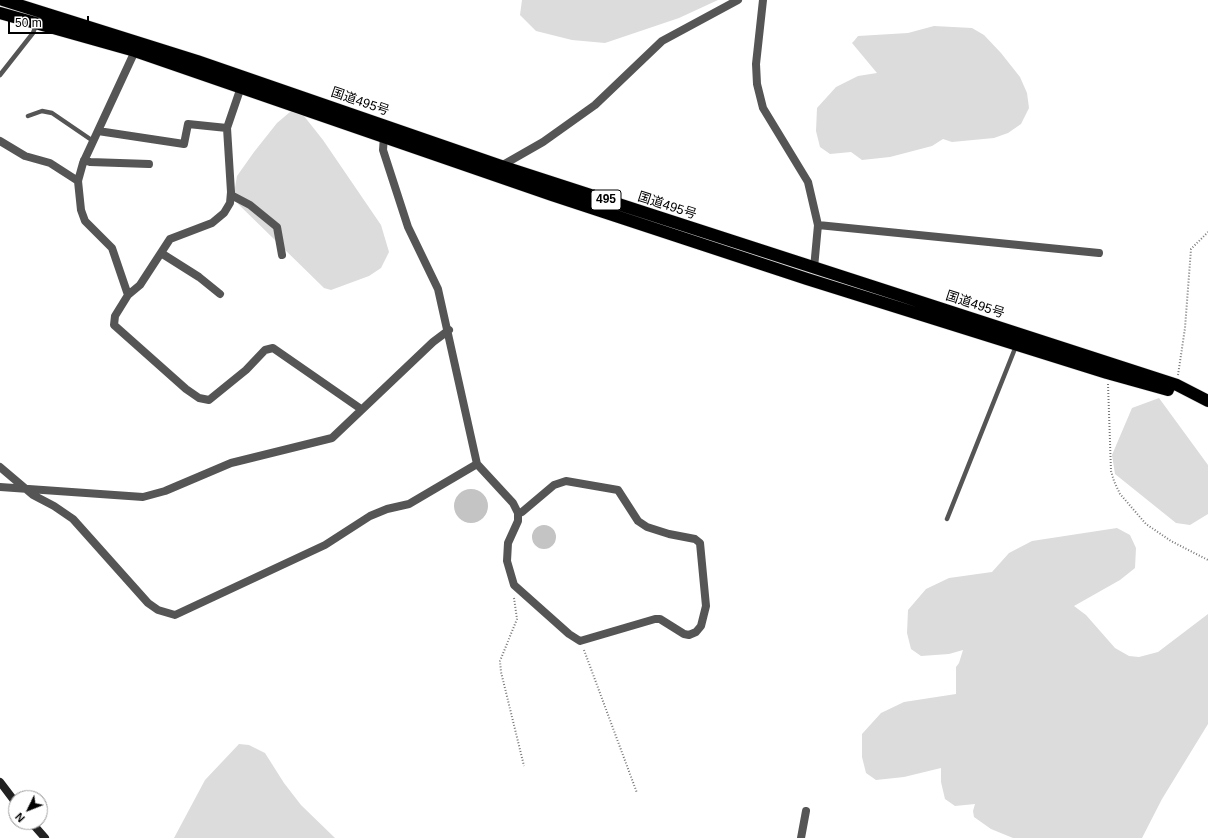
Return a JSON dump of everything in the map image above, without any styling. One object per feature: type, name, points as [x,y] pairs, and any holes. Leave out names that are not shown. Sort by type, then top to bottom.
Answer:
[{"type":"highway","name":"国道495号","points":[[3,0],[197,61],[501,166],[1177,385],[1208,401]]},
{"type":"highway","name":"国道495号","points":[[0,13],[135,51],[560,198],[1017,345],[1107,373],[1208,401]]},
{"type":"street","points":[[501,166],[543,142],[595,105],[662,41],[738,0]]},
{"type":"street","points":[[762,0],[756,64],[757,84],[763,108],[808,182],[818,225],[814,268]]},
{"type":"street","points":[[128,295],[112,248],[85,221],[81,210],[78,181],[84,160],[135,51]]},
{"type":"street","points":[[241,87],[228,128],[231,195],[230,203],[224,213],[212,223],[170,239],[140,285],[128,295],[115,316],[114,325],[186,389],[199,398],[209,400],[246,370],[265,350],[273,348],[361,409]]},
{"type":"street","points":[[98,131],[184,144],[188,124],[228,128]]},
{"type":"street","points":[[384,136],[383,150],[408,227],[438,289],[477,464],[513,503],[518,513],[518,521],[508,544],[507,561],[514,585],[569,634],[580,641],[655,619],[660,619],[684,634],[689,635],[696,632],[701,626],[706,606],[700,543],[695,539],[647,528],[638,521],[618,490],[566,481],[554,485],[522,512],[518,513]]},
{"type":"street","points":[[0,141],[25,156],[50,163],[78,181]]},
{"type":"street","points":[[84,160],[90,162],[149,164]]},
{"type":"street","points":[[231,195],[250,205],[277,227],[282,255]]},
{"type":"street","points":[[818,225],[1099,253]]},
{"type":"street","points":[[161,253],[199,277],[220,294]]},
{"type":"street","points":[[0,488],[143,497],[165,491],[231,463],[332,438],[361,409],[448,330]]},
{"type":"street","points":[[0,466],[24,489],[73,519],[148,603],[158,610],[175,615],[325,545],[370,516],[387,508],[409,504],[477,464]]},
{"type":"street","points":[[0,782],[8,792]]},
{"type":"street","points":[[801,838],[806,811]]},
{"type":"street","points":[[38,830],[45,838]]},
{"type":"lane","points":[[0,75],[33,33],[37,23]]},
{"type":"lane","points":[[28,116],[42,111],[52,113],[94,140]]},
{"type":"lane","points":[[946,519],[1017,345]]},
{"type":"path","points":[[1177,385],[1185,328],[1190,249],[1208,232]]},
{"type":"path","points":[[1107,373],[1112,471],[1114,481],[1120,494],[1146,524],[1171,541],[1208,560]]},
{"type":"path","points":[[514,585],[517,619],[500,662],[501,672],[524,766]]},
{"type":"path","points":[[580,641],[638,793]]},
{"type":"shaded area","points":[[522,0],[718,0],[679,18],[605,43],[572,40],[536,31],[520,15]]},
{"type":"shaded area","points":[[934,26],[972,28],[984,35],[1001,53],[1020,77],[1027,93],[1029,108],[1021,124],[1008,133],[994,138],[952,142],[943,139],[932,146],[890,157],[862,160],[851,152],[830,154],[820,147],[816,131],[817,108],[836,87],[858,76],[877,73],[852,43],[858,36],[908,33]]},
{"type":"shaded area","points":[[300,111],[323,140],[381,225],[389,252],[381,268],[369,276],[331,290],[324,288],[233,199],[237,176],[254,152],[277,123],[290,112]]},
{"type":"shaded area","points":[[1159,398],[1208,465],[1208,514],[1190,525],[1176,523],[1115,474],[1112,455],[1132,408]]},
{"type":"shaded area","points":[[1117,528],[1130,535],[1136,548],[1135,568],[1120,580],[1074,606],[1086,615],[1115,648],[1129,656],[1139,657],[1158,652],[1208,614],[1208,724],[1162,799],[1142,838],[1013,838],[991,829],[974,817],[973,811],[975,804],[955,806],[945,799],[941,782],[941,768],[904,777],[876,780],[866,773],[862,757],[862,734],[881,713],[904,702],[956,694],[956,667],[959,663],[963,650],[949,654],[921,656],[911,649],[907,633],[908,610],[926,589],[949,578],[992,572],[1009,553],[1032,541]]},
{"type":"shaded area","points":[[239,744],[249,745],[265,753],[284,783],[301,805],[335,838],[174,838],[205,780]]},
{"type":"building","points":[[468,489],[474,489],[478,490],[485,496],[488,506],[487,513],[481,520],[474,523],[468,523],[464,522],[457,516],[454,509],[454,503],[455,499],[461,492]]},
{"type":"building","points":[[544,525],[552,529],[556,537],[552,545],[544,549],[536,545],[532,537],[536,529]]}]
